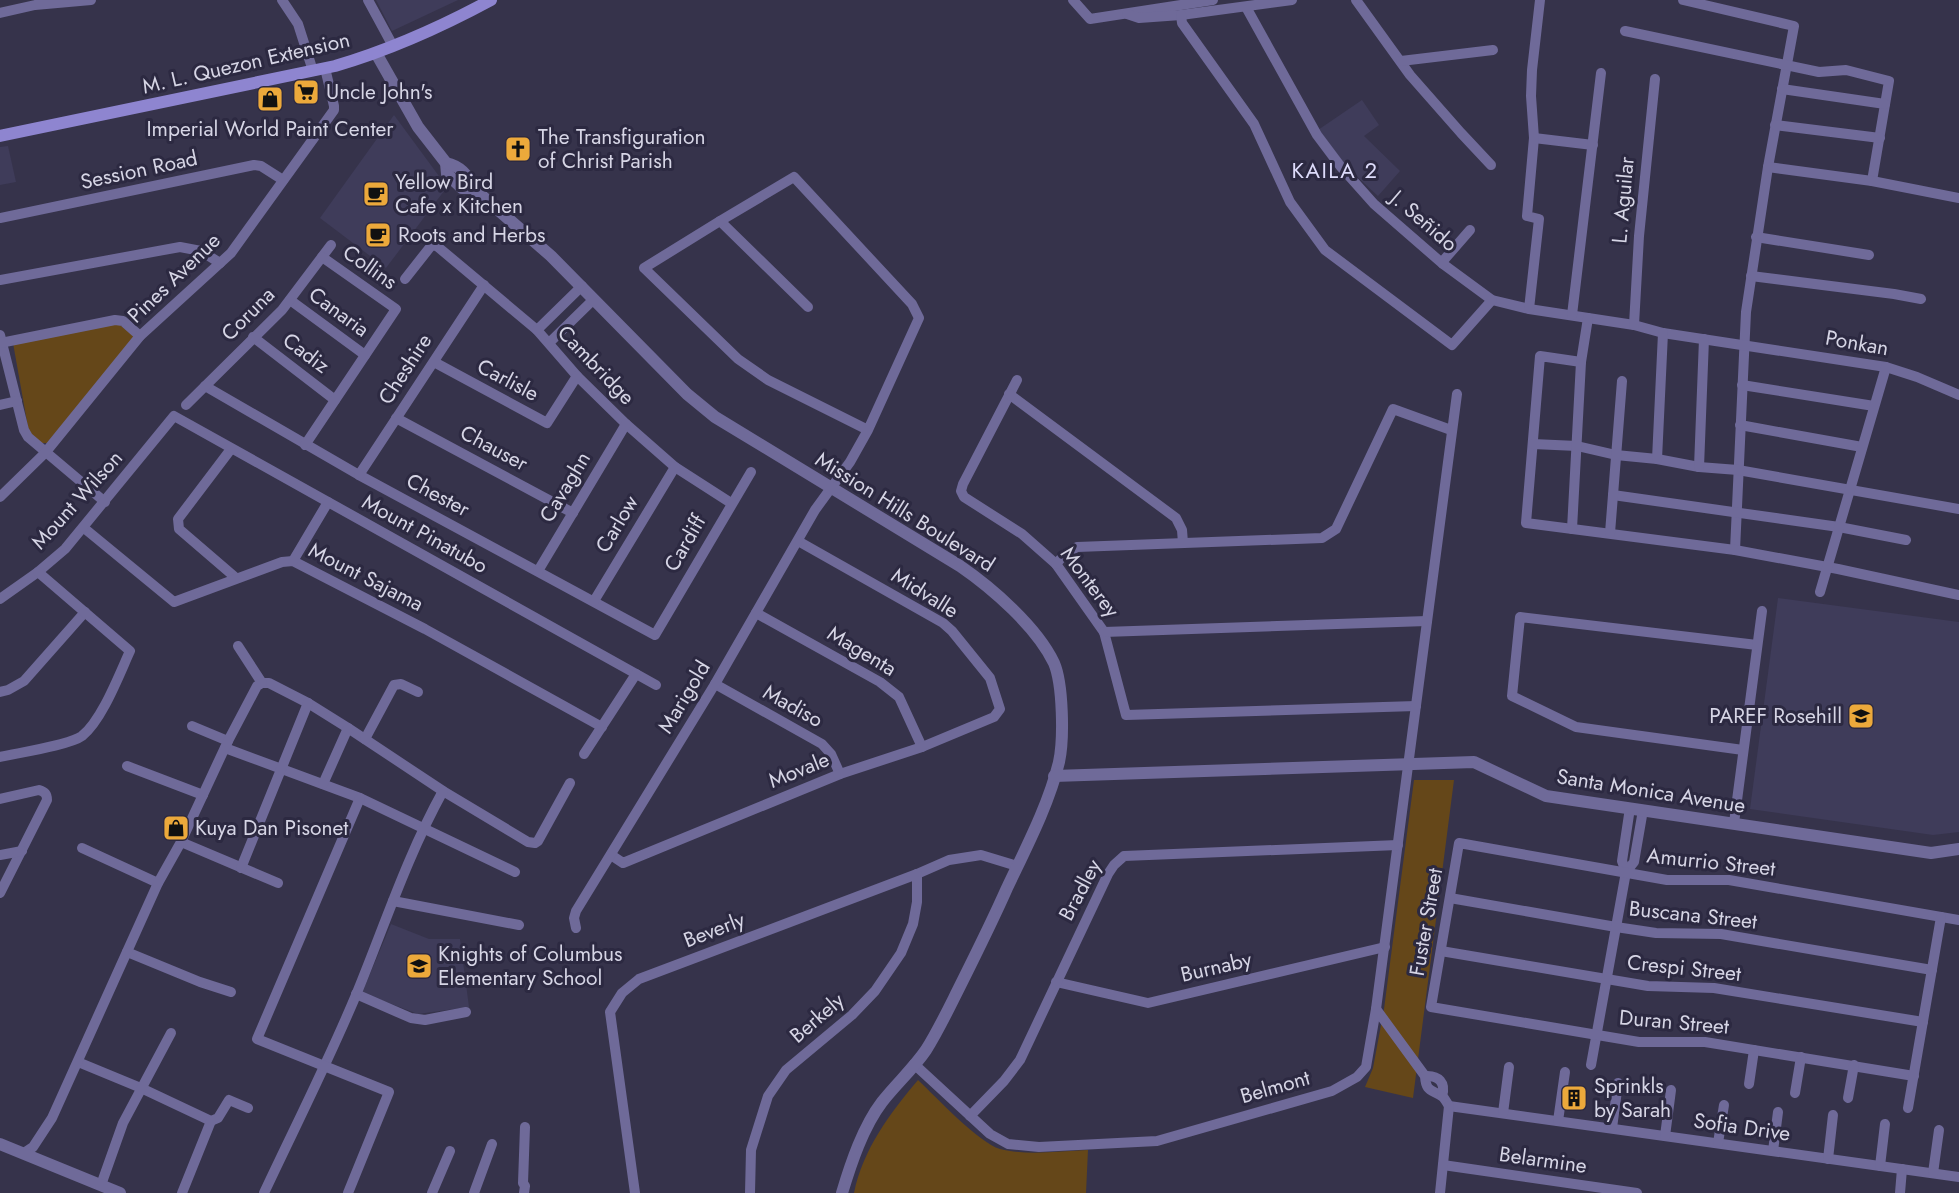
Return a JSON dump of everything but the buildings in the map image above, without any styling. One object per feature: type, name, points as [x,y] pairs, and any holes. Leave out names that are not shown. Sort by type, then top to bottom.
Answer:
[{"type":"main road","name":"M. L. Quezon Extension","points":[[0,136],[319,69],[376,53],[438,27],[491,0]]},
{"type":"street","points":[[0,13],[35,5],[91,0]]},
{"type":"street","name":"Pines Avenue","points":[[0,496],[45,453],[140,336],[231,253],[334,110],[319,69],[298,24],[282,0]]},
{"type":"street","points":[[368,0],[393,46]]},
{"type":"street","points":[[1073,0],[1090,19],[1214,0]]},
{"type":"street","points":[[1127,14],[1139,18],[1181,15],[1292,0]]},
{"type":"street","points":[[1356,0],[1410,75],[1491,165]]},
{"type":"street","points":[[1529,309],[1539,219],[1527,216],[1534,138],[1532,70],[1540,0]]},
{"type":"street","points":[[1683,0],[1794,26],[1751,276],[1744,345],[1734,550]]},
{"type":"street","name":"J. Señido","points":[[1246,7],[1317,135],[1341,167],[1374,204],[1443,264],[1492,300],[1529,309],[1634,325],[1664,333],[1704,339]]},
{"type":"street","points":[[1181,15],[1182,24],[1254,123],[1290,202],[1325,250],[1452,345],[1492,300]]},
{"type":"street","points":[[1625,31],[1819,72],[1846,70],[1889,81],[1872,181]]},
{"type":"street","points":[[1401,61],[1493,50]]},
{"type":"street","name":"Mission Hills Boulevard","points":[[376,53],[418,127],[446,163],[457,165],[469,177],[473,188],[551,256],[687,394],[715,417],[960,566],[987,585],[1036,636],[1054,664],[1062,704],[1062,739],[1054,776],[1017,866],[947,1013],[926,1050],[881,1104],[864,1134],[842,1193]]},
{"type":"street","points":[[1572,315],[1601,73]]},
{"type":"street","name":"L. Aguilar","points":[[1634,325],[1639,236],[1655,79]]},
{"type":"street","points":[[1782,89],[1885,104]]},
{"type":"street","points":[[1776,126],[1880,138]]},
{"type":"street","points":[[1534,138],[1593,145]]},
{"type":"street","name":"Session Road","points":[[0,218],[254,165],[261,166],[283,180]]},
{"type":"street","points":[[1768,167],[1872,181],[1959,198]]},
{"type":"street","name":"Marigold","points":[[576,928],[574,918],[576,911],[715,684],[815,510],[850,462],[868,430],[919,318],[912,304],[794,177],[720,221]]},
{"type":"street","points":[[808,307],[720,221],[644,268],[738,359],[768,380],[868,430]]},
{"type":"street","points":[[1443,264],[1443,261],[1470,230]]},
{"type":"street","points":[[1756,237],[1869,255]]},
{"type":"street","name":"Coruna","points":[[186,405],[290,300],[331,245]]},
{"type":"street","name":"Cambridge","points":[[405,279],[431,246],[438,247],[537,330],[577,376],[626,424],[675,467],[731,502]]},
{"type":"street","points":[[0,280],[180,247],[201,251],[220,264]]},
{"type":"street","name":"Collins","points":[[322,257],[396,309],[365,355]]},
{"type":"street","points":[[1751,276],[1921,299]]},
{"type":"street","name":"Cheshire","points":[[359,475],[484,285]]},
{"type":"street","points":[[537,330],[582,286]]},
{"type":"street","points":[[549,343],[594,299]]},
{"type":"street","name":"Canaria","points":[[290,300],[365,355]]},
{"type":"street","points":[[1572,528],[1581,362],[1588,318]]},
{"type":"street","points":[[105,502],[28,437],[1,340],[115,320],[123,321],[140,336]]},
{"type":"street","points":[[1657,459],[1664,333]]},
{"type":"street","name":"Cadiz","points":[[253,337],[336,400]]},
{"type":"street","points":[[1699,466],[1704,339]]},
{"type":"street","name":"Ponkan","points":[[1704,339],[1886,367],[1959,395]]},
{"type":"street","points":[[305,445],[365,355]]},
{"type":"street","points":[[1581,362],[1540,356],[1527,523],[1734,550],[1959,595]]},
{"type":"street","name":"Carlisle","points":[[434,362],[547,423],[577,376]]},
{"type":"street","points":[[1820,592],[1886,367]]},
{"type":"street","name":"Monterey","points":[[1017,380],[961,490],[964,497],[1022,534],[1056,564],[1104,632],[1126,715],[1416,706]]},
{"type":"street","points":[[1610,533],[1622,381]]},
{"type":"street","points":[[1742,385],[1874,406]]},
{"type":"street","name":"Chester","points":[[206,386],[359,475],[655,635]]},
{"type":"street","points":[[1010,394],[1176,518],[1182,530],[1183,543]]},
{"type":"street","name":"Belmont","points":[[915,1064],[990,1134],[1008,1144],[1040,1147],[1157,1141],[1332,1091],[1357,1077],[1366,1066],[1385,947],[1457,394]]},
{"type":"street","points":[[0,405],[17,401]]},
{"type":"street","points":[[1056,564],[1065,554],[1077,547],[1322,538],[1336,529],[1393,409],[1451,430]]},
{"type":"street","name":"Mount Pinatubo","points":[[174,416],[656,685]]},
{"type":"street","name":"Mount Wilson","points":[[0,599],[65,549],[174,416]]},
{"type":"street","name":"Chauser","points":[[396,418],[573,513]]},
{"type":"street","name":"Cavaghn","points":[[538,571],[626,424]]},
{"type":"street","points":[[1740,424],[1862,447]]},
{"type":"street","points":[[1533,444],[1577,446],[1616,455],[1738,470],[1959,509]]},
{"type":"street","points":[[231,449],[178,519],[177,524],[179,529],[236,578]]},
{"type":"street","name":"Carlow","points":[[594,601],[675,467]]},
{"type":"street","name":"Cardiff","points":[[655,635],[750,472]]},
{"type":"street","points":[[1613,495],[1839,527],[1906,540]]},
{"type":"street","points":[[293,561],[328,502]]},
{"type":"street","name":"Mount Sajama","points":[[84,528],[174,602],[282,562],[293,561],[408,620],[602,727]]},
{"type":"street","name":"Midvalle","points":[[798,541],[943,623],[990,678],[1000,709]]},
{"type":"street","points":[[0,757],[81,737],[92,725],[104,705],[130,651],[38,572]]},
{"type":"street","points":[[1734,823],[1762,611]]},
{"type":"street","points":[[0,692],[24,681],[85,612]]},
{"type":"street","name":"Magenta","points":[[756,613],[880,682],[899,697],[922,747]]},
{"type":"street","points":[[1743,750],[1576,727],[1512,696],[1520,617],[1757,645]]},
{"type":"street","points":[[1104,632],[1427,621]]},
{"type":"street","points":[[238,646],[262,683]]},
{"type":"street","points":[[584,754],[636,674]]},
{"type":"street","points":[[24,1153],[33,1147],[52,1118],[158,883],[181,842],[257,686],[269,683],[308,704],[528,842],[535,843],[570,783]]},
{"type":"street","points":[[365,739],[394,685],[402,684],[418,692]]},
{"type":"street","name":"Madiso","points":[[715,684],[822,744],[831,754],[840,774]]},
{"type":"street","points":[[241,868],[308,704]]},
{"type":"street","name":"Movale","points":[[611,855],[623,863],[840,774],[922,747],[994,717],[1000,709]]},
{"type":"street","points":[[192,726],[227,745],[282,769],[360,798],[515,872]]},
{"type":"street","points":[[322,784],[348,728]]},
{"type":"street","name":"Santa Monica Avenue","points":[[1054,776],[1474,762],[1546,796],[1931,853],[1959,849]]},
{"type":"street","points":[[128,766],[203,795]]},
{"type":"street","points":[[0,799],[39,790],[45,792],[47,800],[0,893]]},
{"type":"street","points":[[264,1193],[325,1066],[423,828],[443,790]]},
{"type":"street","points":[[348,1193],[389,1093],[257,1039],[360,798]]},
{"type":"street","points":[[1591,1065],[1626,872],[1622,861],[1636,809]]},
{"type":"street","points":[[181,842],[278,883]]},
{"type":"street","name":"Amurrio Street","points":[[1459,843],[1667,880],[1729,880],[1959,920]]},
{"type":"street","name":"Fuster Street","points":[[1431,1007],[1459,843]]},
{"type":"street","name":"Bradley","points":[[970,1116],[1004,1081],[1020,1060],[1108,874],[1124,856],[1398,845]]},
{"type":"street","points":[[82,848],[158,883]]},
{"type":"street","points":[[0,855],[22,850]]},
{"type":"street","name":"Beverly","points":[[635,1193],[610,1012],[622,993],[639,979],[949,861],[981,855],[1017,866]]},
{"type":"street","name":"Berkely","points":[[750,1193],[751,1150],[768,1096],[786,1070],[852,1015],[875,991],[902,953],[913,924],[917,902],[917,874]]},
{"type":"street","name":"Buscana Street","points":[[1450,898],[1656,933],[1721,934],[1932,970]]},
{"type":"street","points":[[393,901],[519,925]]},
{"type":"street","points":[[1908,1108],[1941,917]]},
{"type":"street","name":"Burnaby","points":[[1056,982],[1148,1003],[1385,947]]},
{"type":"street","name":"Crespi Street","points":[[1441,951],[1648,986],[1714,988],[1923,1022]]},
{"type":"street","points":[[127,952],[231,992]]},
{"type":"street","points":[[356,994],[411,1018],[425,1020],[466,1012]]},
{"type":"street","name":"Duran Street","points":[[1431,1007],[1639,1042],[1705,1042],[1914,1076]]},
{"type":"street","points":[[1376,1009],[1425,1076],[1427,1087],[1445,1101],[1440,1193]]},
{"type":"street","points":[[101,1185],[123,1123],[171,1033]]},
{"type":"street","points":[[1749,1084],[1754,1050]]},
{"type":"street","points":[[1795,1092],[1801,1057]]},
{"type":"street","points":[[78,1062],[211,1121]]},
{"type":"street","points":[[1848,1098],[1854,1065]]},
{"type":"street","points":[[1503,1113],[1509,1067]]},
{"type":"street","points":[[1558,1121],[1565,1072]]},
{"type":"street","points":[[1612,1128],[1618,1083]]},
{"type":"street","points":[[1665,1136],[1671,1090]]},
{"type":"street","points":[[182,1193],[211,1121],[218,1118],[229,1100],[248,1108]]},
{"type":"street","name":"Sofia Drive","points":[[1445,1101],[1503,1113],[1959,1177]]},
{"type":"street","points":[[1718,1143],[1724,1105]]},
{"type":"street","points":[[1773,1151],[1778,1112]]},
{"type":"street","points":[[1828,1159],[1833,1115]]},
{"type":"street","points":[[1880,1166],[1885,1124]]},
{"type":"street","points":[[525,1127],[523,1183],[525,1193]]},
{"type":"street","points":[[1933,1173],[1939,1130]]},
{"type":"street","points":[[0,1148],[0,1144],[120,1193]]},
{"type":"street","points":[[474,1193],[492,1144]]},
{"type":"street","points":[[432,1193],[450,1151]]},
{"type":"street","name":"Belarmine","points":[[1443,1165],[1637,1193]]},
{"type":"street","points":[[1900,1193],[1902,1169]]},
{"type":"shaded area","points":[[376,0],[458,0],[392,31]]},
{"type":"shaded area","points":[[1362,100],[1379,125],[1364,136],[1400,171],[1378,196],[1340,161],[1318,130]]},
{"type":"shaded area","points":[[394,115],[447,187],[386,268],[320,218]]},
{"type":"shaded area","points":[[8,146],[16,182],[0,185],[0,147]]},
{"type":"shaded area","points":[[115,324],[133,335],[133,340],[47,443],[40,443],[29,433],[13,343]]},
{"type":"shaded area","name":"PAREF Rosehill","points":[[1778,598],[1959,622],[1959,832],[1933,835],[1750,809]]},
{"type":"shaded area","points":[[1414,780],[1454,780],[1413,1098],[1365,1087],[1373,1068],[1384,1009]]},
{"type":"shaded area","name":"Knights of Columbus Elementary School","points":[[391,924],[429,939],[460,939],[469,1007],[418,1014],[362,993]]},
{"type":"shaded area","points":[[918,1080],[970,1129],[1000,1149],[1032,1153],[1088,1150],[1086,1193],[854,1193],[864,1161],[879,1132],[897,1105]]},
{"type":"place","name":"Uncle John's","points":[[306,92]]},
{"type":"place","name":"Imperial World Paint Center","points":[[270,99]]},
{"type":"place","name":"The Transfiguration of Christ Parish","points":[[518,149]]},
{"type":"place","name":"Yellow Bird Cafe x Kitchen","points":[[376,194]]},
{"type":"place","name":"Roots and Herbs","points":[[378,235]]},
{"type":"place","name":"PAREF Rosehill","points":[[1861,716]]},
{"type":"place","name":"Kuya Dan Pisonet","points":[[176,828]]},
{"type":"place","name":"Knights of Columbus Elementary School","points":[[419,966]]},
{"type":"place","name":"Sprinkls by Sarah","points":[[1574,1098]]},
{"type":"district","name":"KAILA 2","points":[[1335,170]]}]
